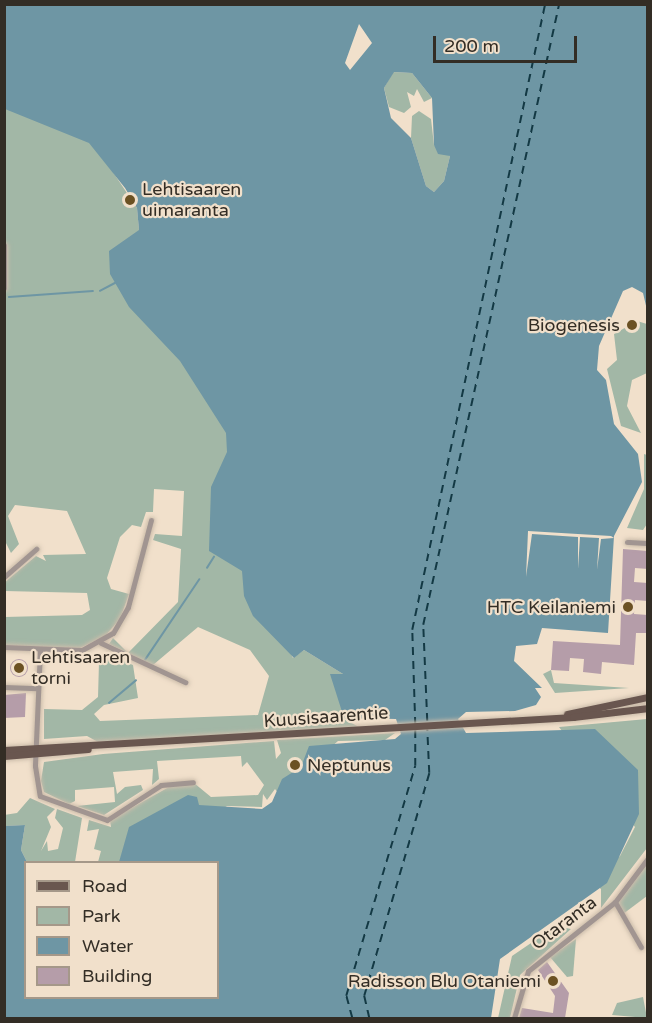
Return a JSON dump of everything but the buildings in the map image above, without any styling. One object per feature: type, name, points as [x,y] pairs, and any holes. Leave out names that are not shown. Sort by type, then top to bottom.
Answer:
[{"type":"main road","name":"Kuusisaarentie","points":[[561,716],[648,697]]},
{"type":"main road","name":"Kuusisaarentie","points":[[4,756],[648,708]]},
{"type":"main road","name":"Kuusisaarentie","points":[[4,750],[36,752]]},
{"type":"street","points":[[4,245],[4,288]]},
{"type":"street","points":[[4,647],[77,651],[101,643],[124,617],[151,520]]},
{"type":"street","points":[[627,542],[648,543]]},
{"type":"street","points":[[4,577],[36,549]]},
{"type":"street","points":[[101,643],[185,682]]},
{"type":"street","points":[[40,650],[36,752],[40,796],[103,819],[160,785],[193,782]]},
{"type":"street","points":[[4,687],[38,688]]},
{"type":"street","name":"Otaranta","points":[[514,1018],[520,984],[532,966],[615,902],[648,858]]},
{"type":"street","points":[[615,902],[641,947]]},
{"type":"green space","points":[[393,72],[412,73],[432,98],[424,102],[417,89],[414,96],[407,92],[411,107],[404,113],[389,107],[384,88]]},
{"type":"green space","points":[[5,91],[84,129],[137,208],[139,230],[224,415],[251,568],[293,658],[304,650],[343,674],[362,719],[344,719],[359,727],[98,742],[87,736],[44,739],[44,709],[82,710],[98,697],[99,662],[106,654],[133,665],[138,698],[104,705],[94,714],[100,721],[258,715],[269,676],[250,650],[198,627],[153,665],[109,644],[113,638],[128,653],[178,602],[181,549],[153,540],[155,534],[182,536],[184,491],[154,489],[153,512],[146,512],[141,527],[132,525],[120,537],[107,578],[111,589],[129,594],[120,619],[105,636],[80,648],[5,645],[5,617],[82,615],[90,610],[87,593],[5,591],[4,583],[36,556],[46,561],[43,555],[86,554],[67,511],[15,505],[8,516],[19,544],[11,553],[5,541]]},
{"type":"green space","points":[[419,111],[431,119],[434,145],[450,156],[444,181],[434,192],[426,186],[411,138],[412,116]]},
{"type":"green space","points":[[637,321],[647,324],[647,373],[632,380],[627,406],[641,433],[621,426],[607,369],[617,360],[614,334]]},
{"type":"green space","points":[[644,454],[647,455],[647,524],[643,530],[627,528],[644,489]]},
{"type":"green space","points":[[551,670],[554,683],[629,688],[555,693],[543,674]]},
{"type":"green space","points":[[647,719],[647,848],[601,908],[601,889],[590,880],[620,856],[635,827],[559,727]]},
{"type":"green space","points":[[395,733],[385,740],[338,741],[278,793],[275,789],[267,800],[263,794],[262,807],[227,806],[144,861],[98,861],[101,851],[94,849],[99,829],[87,831],[89,820],[111,827],[110,820],[169,787],[194,783],[211,797],[258,795],[264,785],[247,762],[242,767],[241,756],[157,761],[159,779],[152,785],[153,769],[113,772],[117,794],[125,787],[141,785],[143,790],[104,815],[77,806],[115,802],[114,787],[75,790],[75,801],[69,804],[44,792],[41,781],[44,762],[103,754],[274,741],[276,759],[281,753],[277,740]]},
{"type":"green space","points":[[30,798],[55,809],[47,817],[51,827],[41,851],[47,841],[48,851],[58,849],[63,828],[55,818],[57,809],[82,818],[75,861],[26,861],[21,850],[25,825],[5,826],[4,815],[17,813]]},
{"type":"green space","points":[[647,863],[647,896],[623,914],[617,904]]},
{"type":"green space","points":[[556,926],[571,929],[520,975],[510,1018],[498,1018],[512,956]]},
{"type":"green space","points":[[576,939],[573,976],[567,977],[550,957]]},
{"type":"green space","points":[[643,997],[647,1018],[612,1015],[617,1003]]},
{"type":"water","points":[[5,5],[647,5],[647,310],[643,293],[632,287],[623,291],[599,346],[597,370],[606,380],[614,424],[638,454],[642,482],[614,536],[608,633],[542,628],[537,644],[516,646],[514,661],[542,688],[535,688],[541,697],[536,705],[515,711],[466,712],[458,719],[466,733],[595,729],[638,770],[639,814],[607,883],[500,959],[491,1018],[5,1018],[4,826],[25,825],[21,850],[26,861],[24,861],[24,999],[219,999],[219,861],[119,861],[129,827],[188,795],[197,797],[199,805],[262,809],[272,802],[282,779],[301,767],[309,746],[395,739],[401,734],[396,719],[344,718],[330,674],[343,674],[304,650],[294,658],[253,616],[244,596],[242,571],[209,551],[211,487],[227,452],[226,433],[180,361],[129,307],[110,274],[109,251],[139,230],[137,208],[125,188],[89,143],[5,109]],"holes":[[[359,24],[372,43],[350,70],[345,63]],[[394,72],[412,73],[432,98],[434,145],[438,154],[450,156],[444,181],[434,192],[426,186],[411,138],[391,118],[384,88]]]},
{"type":"pier","points":[[528,531],[614,538],[601,539],[597,570],[599,538],[580,537],[578,569],[578,537],[532,534],[526,577]]},
{"type":"waterway","points":[[100,291],[115,283]]},
{"type":"waterway","points":[[9,297],[93,291]]},
{"type":"waterway","points":[[207,568],[214,557]]},
{"type":"waterway","points":[[145,660],[199,580]]},
{"type":"waterway","points":[[109,703],[136,680]]},
{"type":"ferry route","points":[[415,725],[412,630],[545,4]]},
{"type":"ferry route","points":[[427,721],[423,625],[559,4]]},
{"type":"ferry route","points":[[352,1018],[346,996],[415,766],[415,729]]},
{"type":"ferry route","points":[[369,1018],[364,996],[429,773],[427,729]]},
{"type":"place","name":"Lehtisaaren uimaranta","points":[[130,200]]},
{"type":"place","name":"Biogenesis","points":[[632,325]]},
{"type":"place","name":"HTC Keilaniemi","points":[[628,607]]},
{"type":"place","name":"Lehtisaaren torni","points":[[19,668]]},
{"type":"place","name":"Neptunus","points":[[295,765]]},
{"type":"place","name":"Radisson Blu Otaniemi","points":[[553,981]]}]
